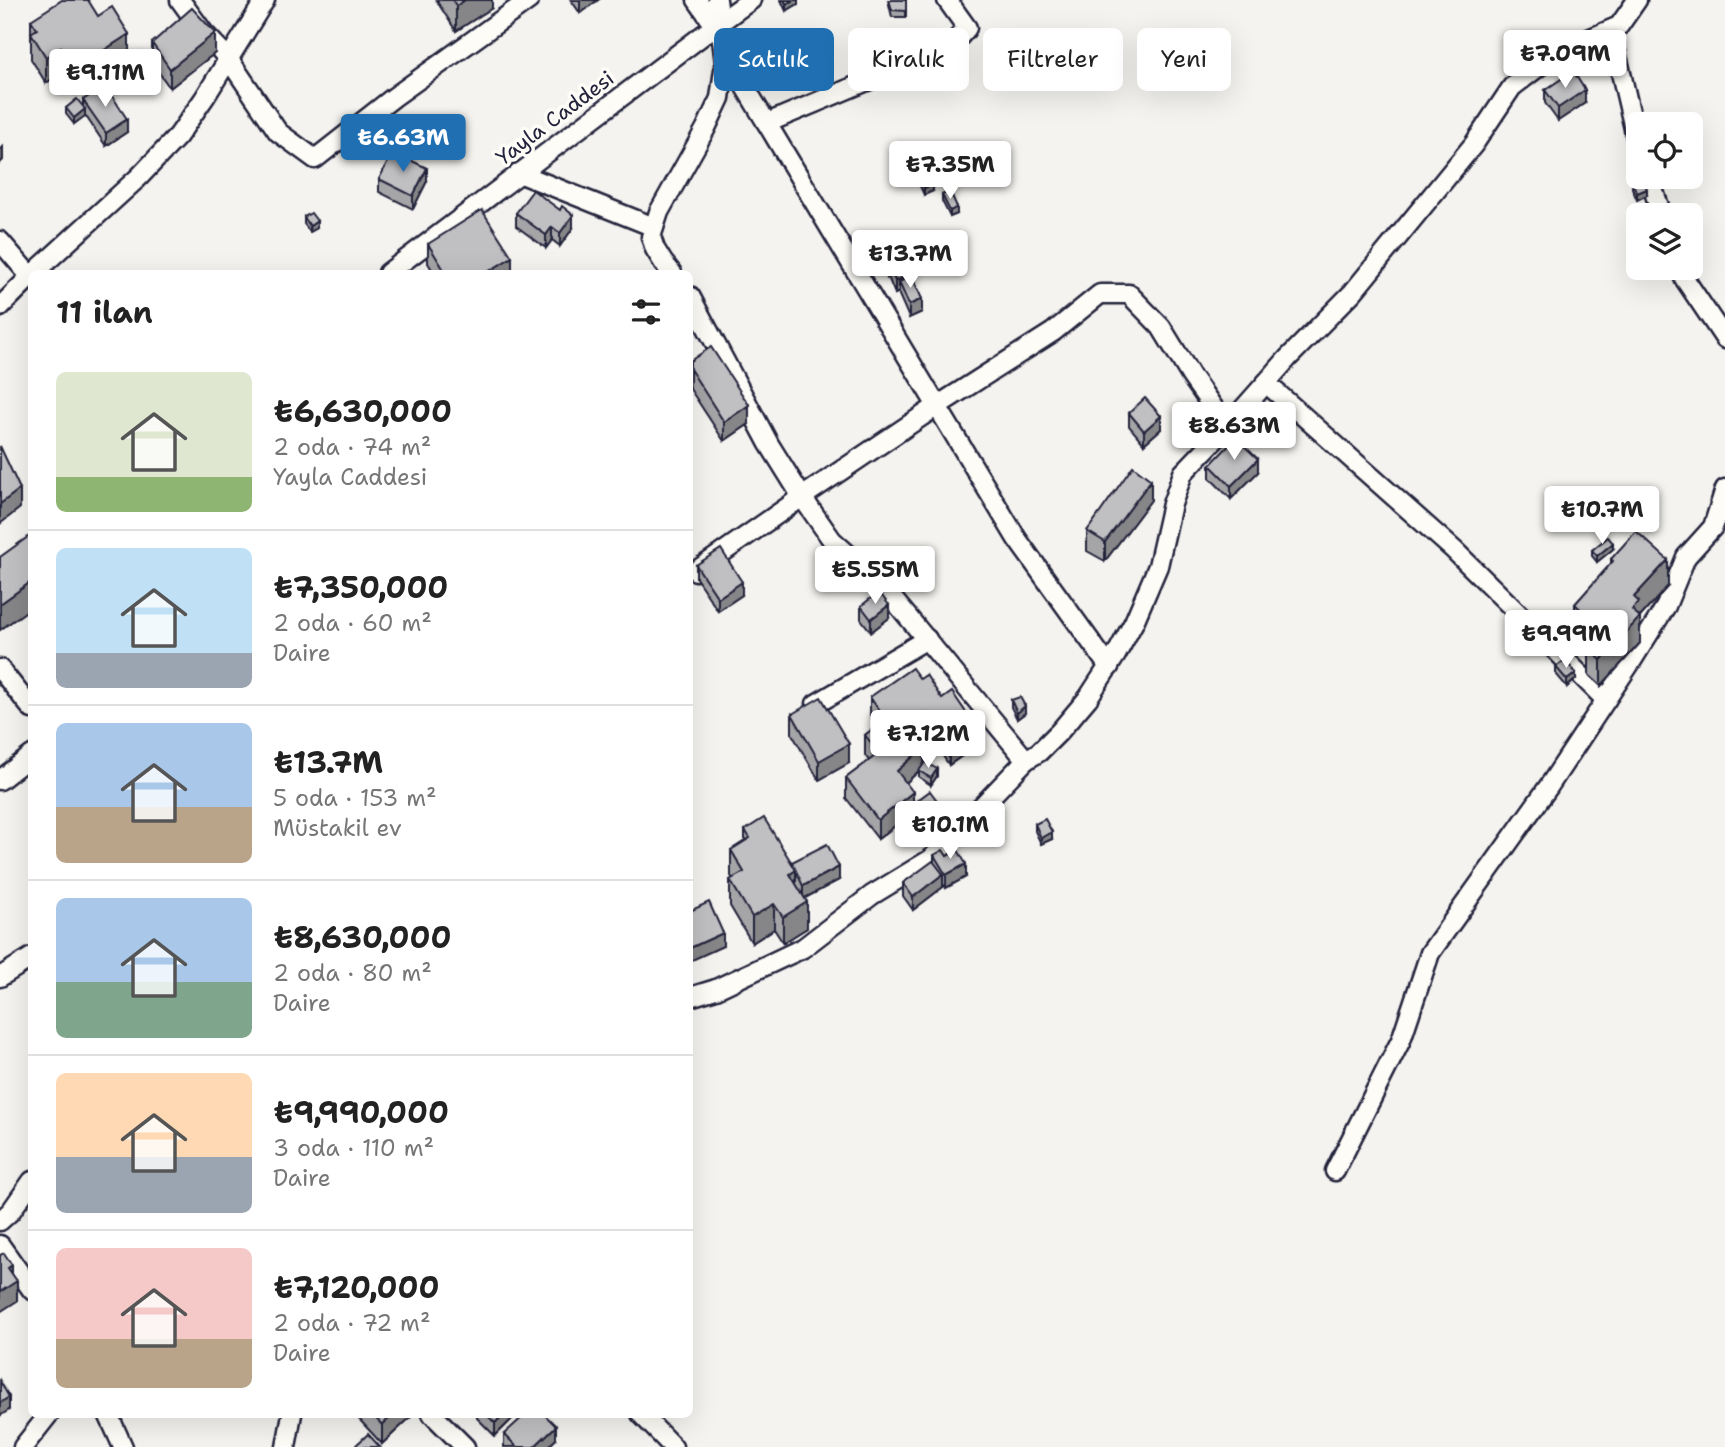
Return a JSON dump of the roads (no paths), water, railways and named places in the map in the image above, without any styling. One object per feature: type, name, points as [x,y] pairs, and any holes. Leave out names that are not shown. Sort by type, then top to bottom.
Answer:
[{"type":"street","points":[[180,0],[204,33],[228,58],[278,132],[315,159],[394,97],[529,0]]},
{"type":"street","points":[[37,270],[139,177],[178,136],[265,0]]},
{"type":"street","points":[[697,0],[718,24]]},
{"type":"street","points":[[717,0],[719,28]]},
{"type":"street","name":"Yayla Caddesi","points":[[392,270],[751,0]]},
{"type":"street","points":[[767,123],[951,46],[967,28],[947,0]]},
{"type":"street","points":[[693,997],[803,948],[872,895],[931,859],[1026,760],[1039,752],[1060,731],[1088,698],[1133,622],[1158,566],[1172,504],[1183,473],[1288,358],[1353,292],[1474,144],[1512,87],[1542,64],[1579,43],[1619,26],[1637,0]]},
{"type":"street","points":[[1611,30],[1630,112]]},
{"type":"street","points":[[670,270],[655,250],[651,237],[659,212],[706,128],[721,91]]},
{"type":"street","points":[[748,91],[1017,539],[1108,667]]},
{"type":"street","points":[[519,173],[654,228]]},
{"type":"street","points":[[0,242],[28,271]]},
{"type":"street","points":[[0,307],[28,279]]},
{"type":"street","points":[[1685,280],[1725,339]]},
{"type":"street","points":[[696,571],[937,406],[1053,332],[1100,294],[1129,294],[1161,327],[1227,427]]},
{"type":"street","points":[[693,302],[769,444],[832,540],[879,582],[1026,760]]},
{"type":"street","points":[[699,359],[717,347]]},
{"type":"street","points":[[1266,383],[1454,550],[1606,700]]},
{"type":"street","points":[[1335,1171],[1401,1040],[1430,953],[1549,786],[1666,606],[1686,557],[1713,527],[1725,489]]},
{"type":"street","points":[[816,704],[928,639]]},
{"type":"street","points":[[0,669],[28,704]]},
{"type":"street","points":[[0,780],[28,758]]},
{"type":"street","points":[[0,978],[28,960]]},
{"type":"street","points":[[0,1221],[11,1211],[28,1187]]},
{"type":"street","points":[[0,1245],[28,1284]]},
{"type":"street","points":[[23,1447],[46,1418]]},
{"type":"street","points":[[110,1418],[123,1447]]},
{"type":"street","points":[[286,1447],[291,1418]]},
{"type":"street","points":[[436,1418],[465,1447]]},
{"type":"street","points":[[645,1418],[673,1447]]}]
